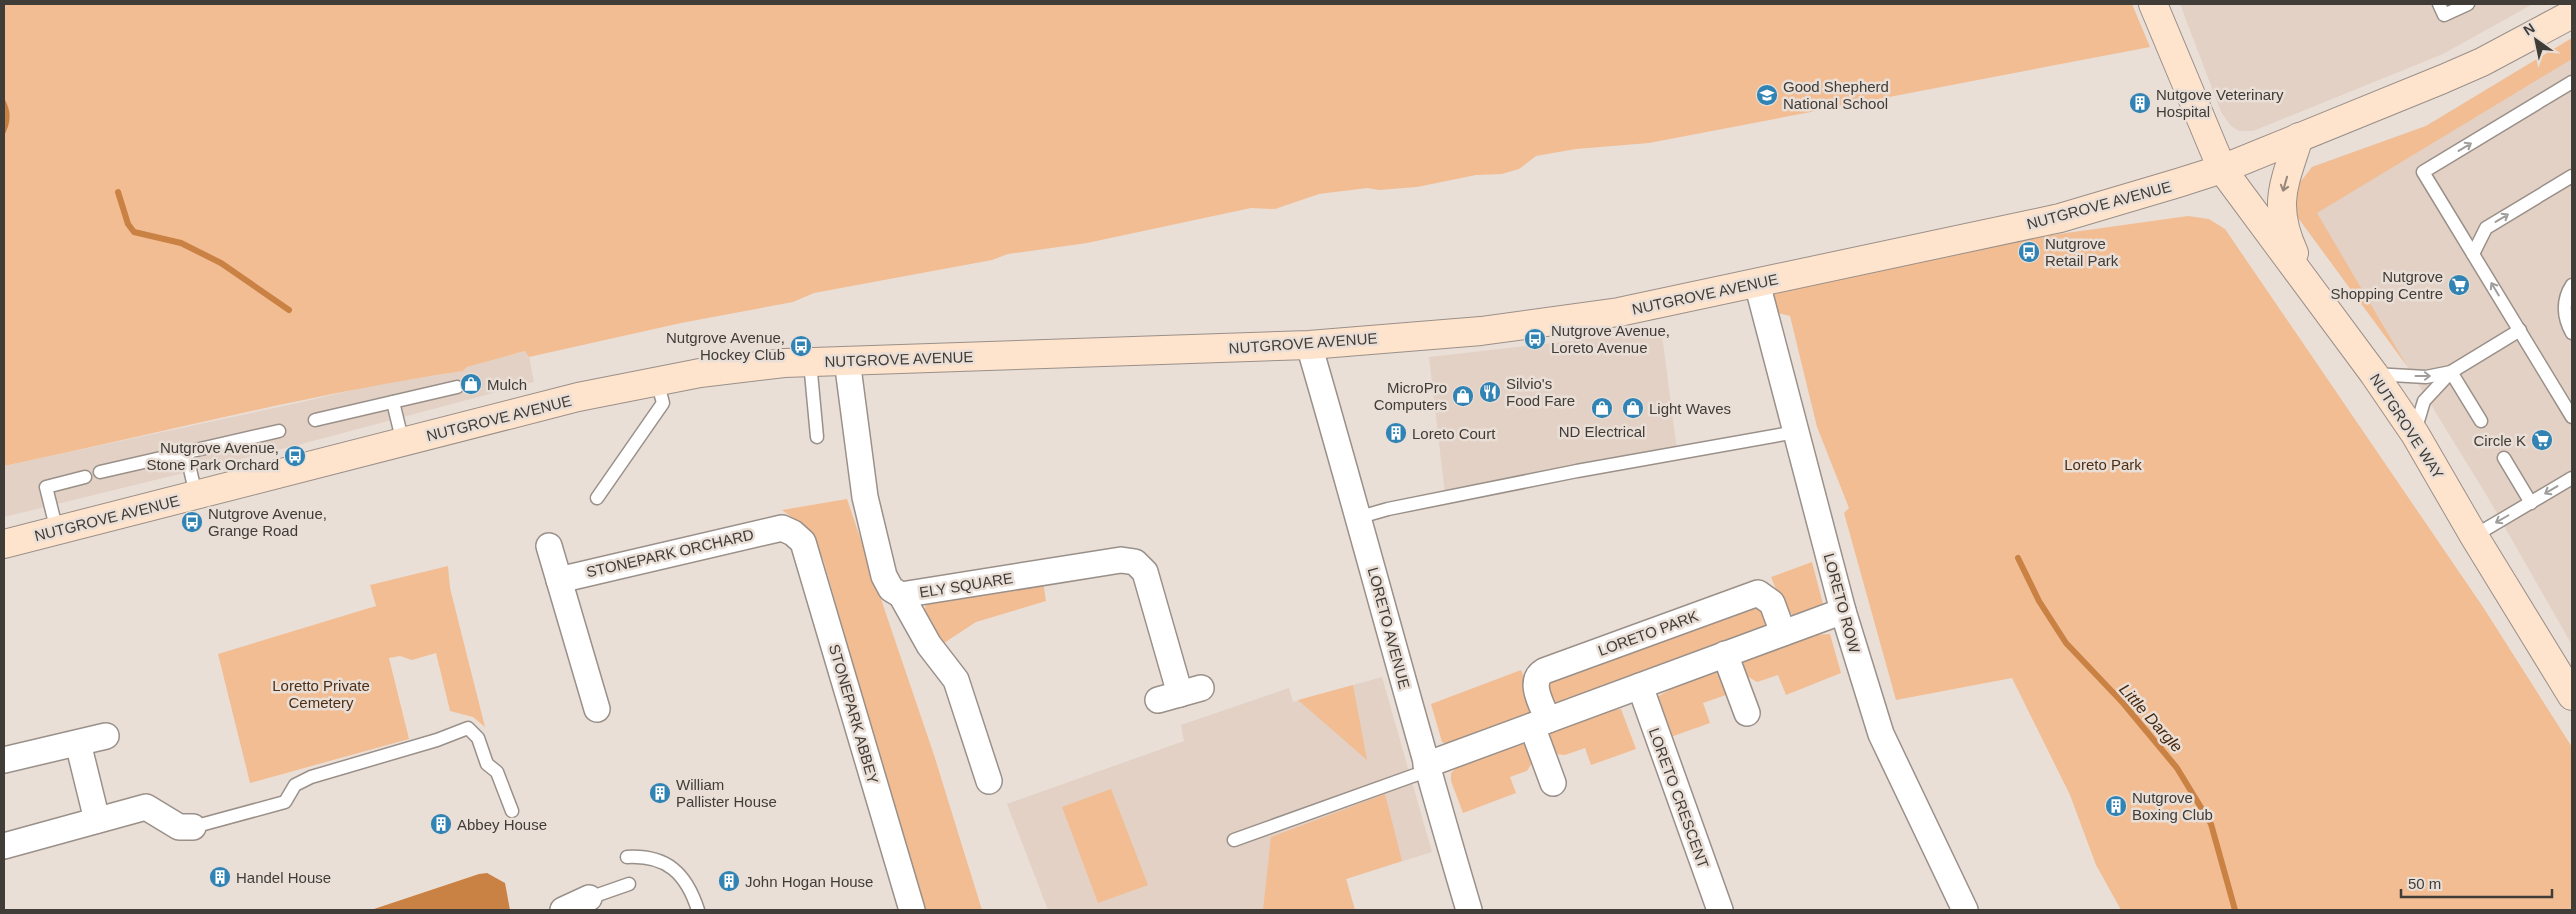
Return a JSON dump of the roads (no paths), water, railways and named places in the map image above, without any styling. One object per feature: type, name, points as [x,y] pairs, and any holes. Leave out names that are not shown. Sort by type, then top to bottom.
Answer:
[{"type":"main road","name":"NUTGROVE WAY","points":[[2153,4],[2222,169],[2374,374],[2414,434],[2572,696]]},
{"type":"main road","name":"NUTGROVE AVENUE","points":[[4,544],[578,397],[700,373],[847,360],[1309,345],[1481,331],[1619,312],[2060,218],[2222,169],[2482,62],[2572,14]]},
{"type":"main road","points":[[2299,137],[2280,201],[2285,232],[2308,285]]},
{"type":"street","name":"LORETO ROW","points":[[1756,283],[1843,611],[1881,734],[1965,910]]},
{"type":"street","name":"LORETO AVENUE","points":[[1309,345],[1360,518],[1426,766],[1470,910]]},
{"type":"street","name":"ELY SQUARE","points":[[847,360],[865,497],[884,576],[891,589],[901,594],[1121,560],[1135,562],[1145,572],[1180,694]]},
{"type":"street","name":"STONEPARK ORCHARD","points":[[559,580],[782,528]]},
{"type":"street","name":"STONEPARK ABBEY","points":[[782,528],[793,533],[803,542],[912,910]]},
{"type":"street","points":[[549,546],[597,709]]},
{"type":"street","name":"LORETO PARK","points":[[1540,723],[1535,683],[1537,675],[1544,671],[1758,593],[1772,603],[1783,633]]},
{"type":"street","points":[[901,594],[929,645],[956,680],[989,781]]},
{"type":"street","points":[[1426,766],[1843,611]]},
{"type":"street","points":[[1726,654],[1747,713]]},
{"type":"street","name":"LORETO CRESCENT","points":[[1640,686],[1720,910]]},
{"type":"street","points":[[1540,723],[1553,783]]},
{"type":"street","points":[[4,760],[106,736]]},
{"type":"street","points":[[78,743],[97,820]]},
{"type":"street","points":[[4,846],[146,807],[179,827],[193,826]]},
{"type":"street","points":[[563,910],[588,898]]},
{"type":"lane","points":[[2439,4],[2444,15],[2468,4]]},
{"type":"lane","points":[[2572,82],[2423,172],[2572,417]]},
{"type":"lane","points":[[2473,254],[2486,228],[2572,176]]},
{"type":"lane","points":[[2572,285],[2565,296],[2572,333]]},
{"type":"lane","points":[[2414,434],[2424,401],[2451,372],[2520,330]]},
{"type":"lane","points":[[810,362],[817,437]]},
{"type":"lane","points":[[2374,374],[2426,377],[2451,372]]},
{"type":"lane","points":[[2451,372],[2481,421]]},
{"type":"lane","points":[[596,498],[663,404],[657,382]]},
{"type":"lane","points":[[315,420],[457,387]]},
{"type":"lane","points":[[393,402],[403,443]]},
{"type":"lane","points":[[100,472],[279,431]]},
{"type":"lane","points":[[1360,518],[1388,509],[1577,471],[1796,432]]},
{"type":"lane","points":[[186,452],[196,496]]},
{"type":"lane","points":[[2504,458],[2531,503]]},
{"type":"lane","points":[[57,531],[46,486],[85,477]]},
{"type":"lane","points":[[2474,536],[2572,478]]},
{"type":"lane","points":[[193,826],[285,802],[295,786],[311,777],[437,740],[468,728],[478,738],[487,764],[497,772],[512,811]]},
{"type":"lane","points":[[1234,840],[1418,774],[1426,766]]},
{"type":"lane","points":[[627,857],[642,856],[660,860],[672,867],[692,892],[698,910]]},
{"type":"lane","points":[[588,898],[629,884]]},
{"type":"waterway","points":[[118,192],[128,224],[134,232],[181,243],[221,263],[289,310]]},
{"type":"waterway","name":"Little Dargle","points":[[2018,558],[2039,601],[2066,643],[2123,703],[2177,768],[2211,824],[2235,910]]},
{"type":"place","name":"Good Shepherd National School","points":[[1767,95]]},
{"type":"place","name":"Nutgove Veterinary Hospital","points":[[2140,103]]},
{"type":"place","name":"Nutgrove Retail Park","points":[[2029,252]]},
{"type":"place","name":"Nutgrove Shopping Centre","points":[[2459,285]]},
{"type":"place","name":"Nutgrove Avenue, Loreto Avenue","points":[[1535,339]]},
{"type":"place","name":"Nutgrove Avenue, Hockey Club","points":[[801,346]]},
{"type":"place","name":"Mulch","points":[[471,384]]},
{"type":"place","name":"Silvio's Food Fare","points":[[1490,392]]},
{"type":"place","name":"MicroPro Computers","points":[[1463,396]]},
{"type":"place","name":"ND Electrical","points":[[1602,408]]},
{"type":"place","name":"Light Waves","points":[[1633,408]]},
{"type":"place","name":"Loreto Court","points":[[1396,433]]},
{"type":"place","name":"Circle K","points":[[2542,440]]},
{"type":"place","name":"Nutgrove Avenue, Stone Park Orchard","points":[[295,456]]},
{"type":"place","name":"Nutgrove Avenue, Grange Road","points":[[192,522]]},
{"type":"place","name":"William Pallister House","points":[[660,793]]},
{"type":"place","name":"Nutgrove Boxing Club","points":[[2116,806]]},
{"type":"place","name":"Abbey House","points":[[441,824]]},
{"type":"place","name":"Handel House","points":[[220,877]]},
{"type":"place","name":"John Hogan House","points":[[729,881]]},
{"type":"park label","name":"Loreto Park","points":[[2103,464]]},
{"type":"park label","name":"Loretto Private Cemetery","points":[[321,694]]}]
